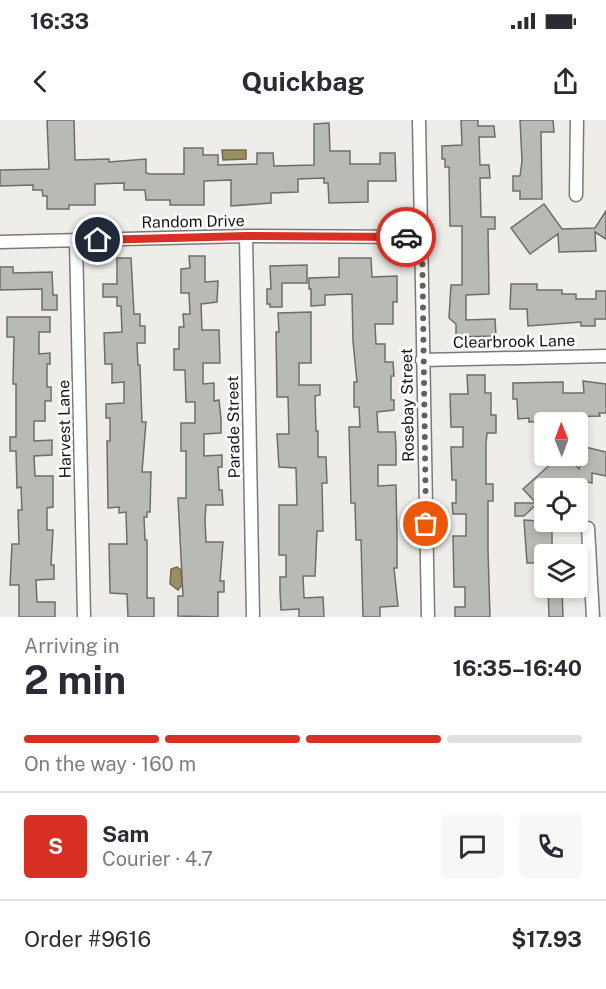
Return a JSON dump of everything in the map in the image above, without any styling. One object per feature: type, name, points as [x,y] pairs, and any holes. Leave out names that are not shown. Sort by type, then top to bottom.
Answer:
[{"type":"street","name":"Rosebay Street","points":[[420,120],[422,360],[428,617]]},
{"type":"street","points":[[576,195],[577,120]]},
{"type":"street","name":"Random Drive","points":[[0,242],[246,236],[422,237]]},
{"type":"street","name":"Parade Street","points":[[246,236],[254,617]]},
{"type":"street","name":"Harvest Lane","points":[[76,240],[84,617]]},
{"type":"street","name":"Clearbrook Lane","points":[[422,360],[606,356]]},
{"type":"street","points":[[588,528],[593,617]]},
{"type":"shaded area","points":[[222,150],[246,150],[246,159],[223,160]]},
{"type":"shaded area","points":[[177,567],[181,570],[182,585],[178,590],[170,584],[171,569]]},
{"type":"building","points":[[47,120],[74,120],[75,160],[109,159],[109,162],[146,159],[146,173],[150,174],[184,174],[184,148],[203,148],[203,155],[218,155],[218,165],[257,164],[257,153],[273,153],[274,166],[314,165],[314,124],[329,123],[330,151],[350,151],[350,164],[380,164],[380,153],[395,153],[396,181],[368,181],[368,202],[329,203],[328,183],[324,183],[324,178],[298,179],[298,192],[271,193],[271,203],[231,206],[231,180],[204,181],[204,205],[170,205],[170,200],[146,200],[145,190],[124,190],[124,183],[95,184],[95,205],[69,205],[69,209],[47,209],[47,196],[43,196],[42,190],[33,190],[33,185],[0,186],[0,170],[49,169]]},
{"type":"building","points":[[461,120],[478,120],[478,126],[494,126],[495,137],[479,137],[480,165],[489,165],[490,178],[480,178],[481,217],[495,217],[495,229],[488,229],[489,294],[466,295],[466,320],[495,319],[496,336],[456,337],[456,324],[449,318],[451,285],[462,285],[462,226],[450,226],[449,167],[445,167],[445,159],[442,159],[442,146],[462,145]]},
{"type":"building","points":[[520,120],[553,120],[554,132],[541,132],[542,199],[520,199],[520,191],[513,191],[513,176],[520,176],[522,161]]},
{"type":"building","points":[[544,204],[562,229],[595,228],[606,211],[606,239],[595,232],[596,251],[559,252],[558,234],[530,254],[511,228]]},
{"type":"building","points":[[189,256],[205,256],[205,282],[218,281],[217,302],[201,304],[202,330],[219,330],[220,363],[203,363],[203,384],[214,383],[214,401],[219,400],[221,419],[221,433],[204,434],[204,456],[222,455],[222,467],[218,467],[219,490],[222,490],[223,505],[206,505],[205,520],[206,542],[223,542],[220,581],[224,581],[224,592],[218,592],[218,617],[178,616],[178,596],[183,596],[178,498],[186,498],[186,451],[181,451],[181,423],[195,423],[195,402],[186,402],[185,370],[174,370],[174,349],[179,349],[179,327],[184,327],[183,314],[190,314],[189,293],[181,293],[181,269],[190,268]]},
{"type":"building","points":[[117,258],[131,258],[134,314],[140,314],[140,326],[145,326],[145,343],[137,343],[142,422],[146,422],[142,472],[151,472],[150,512],[147,512],[147,517],[144,517],[145,540],[147,540],[147,598],[154,598],[154,617],[128,617],[127,594],[110,593],[109,544],[127,544],[126,512],[119,513],[119,507],[108,508],[107,441],[110,441],[110,418],[106,418],[106,404],[124,403],[124,382],[112,383],[112,364],[105,364],[104,333],[122,332],[121,306],[117,306],[117,297],[103,297],[103,284],[117,284]]},
{"type":"building","points":[[339,258],[371,258],[372,277],[397,276],[397,302],[393,302],[393,324],[375,324],[376,344],[385,344],[385,362],[393,362],[394,376],[391,376],[391,400],[394,400],[394,410],[377,412],[378,432],[395,432],[396,446],[396,465],[378,465],[378,486],[396,485],[397,568],[394,568],[398,606],[380,607],[380,617],[363,617],[361,540],[356,540],[355,503],[351,503],[349,427],[360,427],[359,407],[354,407],[354,382],[357,382],[352,294],[325,295],[325,305],[311,306],[311,289],[309,289],[309,278],[339,277]]},
{"type":"building","points":[[307,265],[307,283],[282,283],[282,307],[270,307],[270,304],[267,304],[267,289],[271,289],[270,266]]},
{"type":"building","points":[[0,267],[13,267],[13,273],[52,272],[53,295],[57,295],[57,310],[42,310],[42,289],[0,290]]},
{"type":"building","points":[[511,284],[537,284],[537,290],[562,290],[562,294],[576,294],[576,299],[596,299],[596,291],[606,291],[606,319],[595,319],[595,326],[581,326],[581,322],[528,326],[527,309],[510,309]]},
{"type":"building","points":[[311,312],[311,363],[299,363],[299,385],[320,385],[320,395],[315,396],[316,431],[318,431],[318,457],[326,457],[327,483],[322,483],[323,531],[317,531],[315,576],[303,576],[304,598],[323,597],[324,617],[299,617],[299,609],[281,610],[280,591],[280,577],[286,577],[286,555],[279,555],[279,505],[297,505],[296,468],[279,467],[277,434],[289,434],[288,397],[277,397],[278,313]]},
{"type":"building","points":[[7,317],[50,317],[50,332],[39,332],[39,354],[50,353],[50,364],[47,364],[47,387],[51,387],[51,401],[45,401],[45,421],[34,421],[34,441],[52,440],[52,455],[34,456],[35,476],[53,476],[53,507],[47,508],[47,530],[53,530],[51,565],[54,565],[54,579],[36,580],[37,602],[55,602],[55,617],[19,617],[19,585],[10,585],[12,544],[19,544],[18,510],[22,510],[21,487],[17,488],[16,451],[10,451],[10,437],[16,437],[16,384],[13,384],[14,337],[7,337]]},
{"type":"building","points":[[467,375],[485,375],[485,393],[491,393],[491,415],[496,415],[496,433],[487,433],[486,444],[486,484],[493,484],[493,501],[488,501],[490,617],[455,617],[455,607],[465,607],[465,587],[454,587],[453,536],[466,536],[466,514],[453,514],[452,503],[456,503],[456,480],[452,480],[451,447],[463,447],[463,427],[451,427],[450,394],[468,394]]},
{"type":"building","points":[[583,381],[606,384],[606,413],[599,413],[600,416],[588,416],[588,412],[534,412],[534,422],[529,422],[529,418],[518,419],[517,399],[513,399],[513,383],[563,382],[563,393],[584,393]]},
{"type":"building","points":[[588,448],[606,452],[606,476],[592,473],[592,483],[588,482],[588,478],[535,478],[548,466],[576,466],[579,469],[580,466],[588,466]]},
{"type":"building","points":[[534,479],[534,501],[523,489]]},
{"type":"building","points":[[515,503],[534,503],[534,506],[524,516],[515,516]]},
{"type":"building","points":[[524,520],[534,521],[534,532],[552,532],[552,544],[534,544],[534,563],[527,563]]},
{"type":"building","points":[[548,598],[562,598],[563,617],[549,617]]},
{"type":"way so far","points":[[406,237],[422,237],[426,524]]},
{"type":"route","points":[[98,240],[246,236],[406,237]]}]
